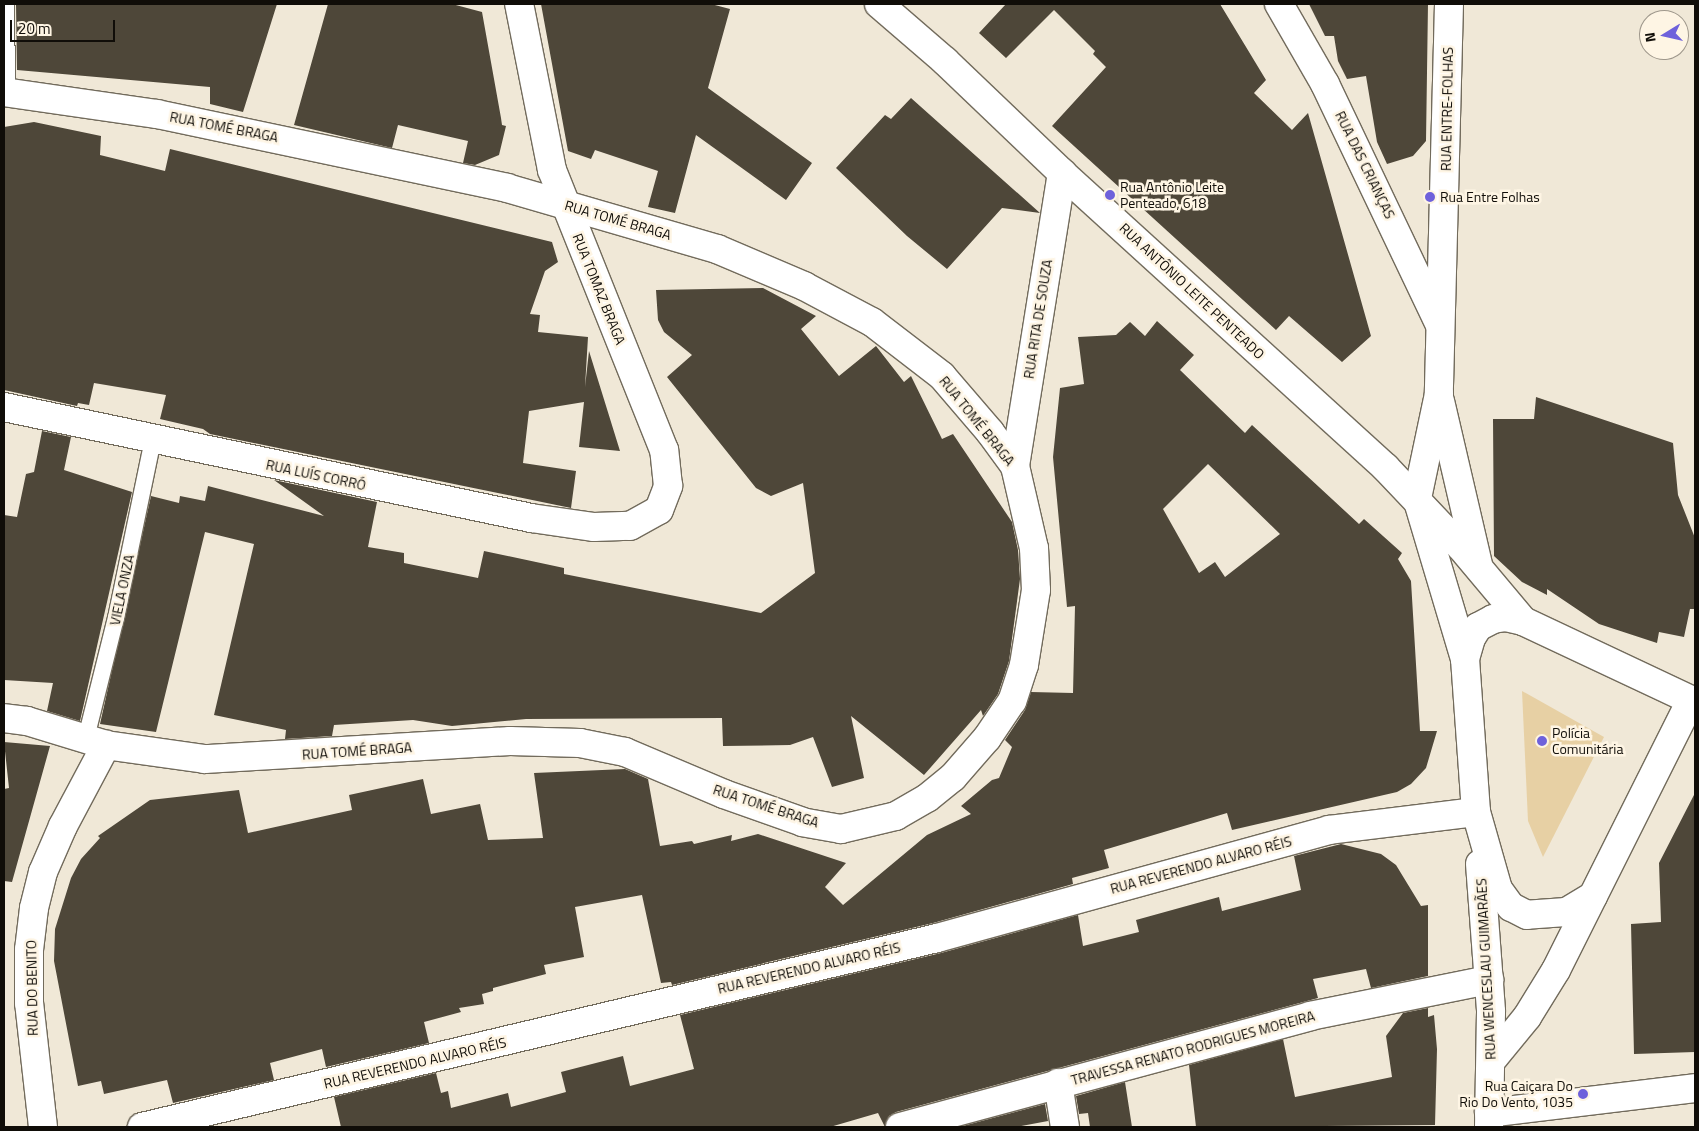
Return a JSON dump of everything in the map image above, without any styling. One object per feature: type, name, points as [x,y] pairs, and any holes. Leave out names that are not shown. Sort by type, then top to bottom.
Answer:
[{"type":"street","name":"RUA TOMAZ BRAGA","points":[[519,4],[552,170],[664,450],[668,486],[659,510],[630,526]]},
{"type":"street","name":"RUA ANTÔNIO LEITE PENTEADO","points":[[879,4],[945,61],[1062,172],[1416,498],[1479,568],[1523,621]]},
{"type":"street","name":"RUA DAS CRIANÇAS","points":[[1279,4],[1326,84],[1442,331]]},
{"type":"street","name":"RUA ENTRE-FOLHAS","points":[[1416,498],[1439,394],[1449,4]]},
{"type":"street","name":"RUA TOMÉ BRAGA","points":[[4,718],[27,721],[96,742],[205,760],[510,741],[580,743],[625,752],[724,794],[803,822],[841,829],[868,825],[896,816],[927,798],[953,777],[987,738],[1012,700],[1024,665],[1036,590],[1034,548],[1015,466],[942,376],[872,322],[804,286],[717,249],[506,188],[240,130],[5,92]]},
{"type":"street","name":"RUA RITA DE SOUZA","points":[[1015,466],[1062,172]]},
{"type":"street","name":"RUA ENTRE-FOLHAS","points":[[1439,394],[1479,568]]},
{"type":"street","name":"RUA LUÍS CORRÓ","points":[[4,407],[153,440],[531,518],[594,527],[630,526]]},
{"type":"street","points":[[1416,498],[1465,659],[1476,812],[1498,889],[1511,906],[1527,915],[1566,912],[1593,896]]},
{"type":"street","points":[[1465,659],[1471,638],[1478,627],[1500,618],[1523,621],[1694,697],[1556,970],[1527,1017],[1491,1062]]},
{"type":"street","name":"RUA DO BENITO","points":[[43,1127],[29,1003],[29,950],[34,908],[43,872],[96,742]]},
{"type":"street","name":"RUA WENCESLAU GUIMARÃES","points":[[1476,812],[1489,980],[1491,1062],[1489,1120]]},
{"type":"street","name":"RUA REVERENDO ALVARO RÉIS","points":[[142,1127],[937,938],[1329,830],[1476,812]]},
{"type":"street","name":"TRAVESSA RENATO RODRIGUES MOREIRA","points":[[900,1127],[1310,1016],[1489,980]]},
{"type":"street","points":[[1058,1083],[1065,1127]]},
{"type":"street","points":[[1489,1120],[1695,1088]]},
{"type":"lane","points":[[5,92],[6,4]]},
{"type":"lane","name":"VIELA ONZA","points":[[96,742],[116,618],[153,440]]},
{"type":"shaded area","points":[[1522,691],[1604,737],[1543,857],[1528,821]]},
{"type":"building","points":[[16,4],[277,4],[243,112],[210,104],[210,87],[17,70]]},
{"type":"building","points":[[328,4],[452,4],[482,12],[502,125],[506,126],[499,155],[475,165],[463,163],[468,141],[398,125],[392,148],[294,125]]},
{"type":"building","points":[[541,4],[711,4],[730,9],[708,88],[812,163],[786,200],[696,135],[675,213],[648,207],[658,171],[595,150],[591,159],[568,151]]},
{"type":"building","points":[[1006,4],[1220,4],[1266,80],[1254,93],[1292,130],[1308,113],[1371,336],[1342,362],[1289,316],[1276,330],[1243,300],[1052,126],[1106,67],[1093,54],[1095,51],[1054,10],[1006,58],[979,33]]},
{"type":"building","points":[[1309,4],[1428,4],[1426,141],[1413,156],[1387,164],[1377,142],[1366,76],[1347,79],[1338,61],[1334,36],[1325,36]]},
{"type":"building","points":[[911,98],[1040,213],[1002,208],[947,269],[907,236],[836,168],[885,115],[891,119]]},
{"type":"building","points":[[34,122],[101,136],[100,155],[165,171],[170,149],[552,242],[558,262],[545,271],[530,314],[540,315],[538,332],[588,337],[585,387],[589,351],[620,451],[579,447],[584,402],[529,411],[523,463],[576,471],[571,508],[210,434],[203,429],[160,419],[166,395],[94,383],[89,405],[78,403],[77,406],[4,390],[4,127]]},
{"type":"building","points":[[763,288],[816,316],[801,329],[839,376],[876,346],[904,382],[911,376],[942,439],[953,434],[1012,522],[1018,550],[1020,579],[1009,661],[998,694],[983,716],[981,710],[924,775],[851,716],[864,778],[832,787],[813,737],[790,745],[723,746],[722,718],[526,719],[452,726],[413,720],[334,725],[332,736],[285,739],[286,730],[214,715],[254,544],[205,532],[156,732],[100,724],[151,496],[179,503],[180,496],[205,501],[208,486],[324,516],[274,480],[377,502],[368,547],[404,553],[404,563],[478,578],[484,551],[564,568],[564,574],[761,613],[815,573],[803,483],[771,496],[756,488],[667,377],[692,355],[664,332],[658,320],[656,290]]},
{"type":"building","points":[[1157,321],[1194,355],[1180,370],[1245,433],[1252,425],[1359,524],[1364,519],[1402,553],[1398,559],[1411,581],[1420,731],[1437,731],[1426,768],[1411,784],[1397,792],[1232,830],[1227,813],[1104,850],[1109,868],[1072,878],[1073,884],[933,923],[672,985],[671,982],[661,983],[642,895],[575,907],[584,957],[544,965],[546,974],[493,988],[493,991],[482,994],[484,1004],[459,1008],[461,1012],[424,1022],[429,1043],[326,1067],[322,1049],[270,1063],[274,1080],[173,1103],[167,1080],[104,1094],[101,1081],[78,1086],[54,961],[55,929],[71,878],[81,859],[100,838],[98,836],[150,800],[239,790],[248,833],[352,810],[349,795],[423,779],[431,814],[480,804],[488,840],[543,838],[534,773],[625,769],[648,779],[660,846],[692,841],[694,844],[732,835],[731,841],[758,834],[846,863],[825,887],[843,905],[927,835],[971,814],[961,806],[992,780],[999,778],[1012,747],[1005,740],[1025,710],[1031,692],[1073,693],[1075,606],[1067,607],[1053,457],[1060,388],[1084,384],[1078,337],[1116,335],[1130,322],[1145,336]],"holes":[[[1208,464],[1280,534],[1225,577],[1215,562],[1199,573],[1163,509]]]},
{"type":"building","points":[[1536,397],[1673,443],[1678,495],[1695,538],[1695,609],[1690,609],[1684,637],[1659,632],[1657,643],[1599,624],[1547,589],[1547,595],[1522,582],[1494,556],[1493,419],[1534,419]]},
{"type":"building","points":[[42,431],[71,437],[64,470],[132,492],[80,721],[47,711],[53,683],[4,680],[4,515],[17,517],[26,474],[34,472]]},
{"type":"building","points":[[4,742],[50,746],[12,882],[4,881],[4,789],[9,788]]},
{"type":"building","points":[[1695,793],[1695,1052],[1634,1054],[1631,924],[1661,922],[1659,863]]},
{"type":"building","points":[[1341,844],[1381,854],[1396,865],[1421,906],[1428,905],[1428,976],[1371,988],[1366,969],[1313,979],[1318,998],[896,1112],[889,1116],[885,1127],[878,1113],[830,1127],[341,1127],[334,1097],[436,1073],[441,1093],[448,1091],[451,1108],[508,1093],[511,1107],[566,1092],[561,1072],[623,1056],[630,1086],[694,1069],[680,1015],[941,953],[1078,915],[1083,946],[1139,932],[1136,920],[1219,897],[1222,911],[1301,890],[1294,856]]},
{"type":"building","points":[[1428,1008],[1428,1017],[1434,1015],[1437,1049],[1435,1125],[1196,1127],[1189,1065],[1283,1039],[1295,1097],[1392,1077],[1386,1036],[1403,1013]]},
{"type":"building","points":[[1125,1082],[1132,1127],[1090,1127],[1088,1113],[1079,1114],[1076,1096]]},
{"type":"building","points":[[1045,1104],[1048,1121],[1016,1127],[959,1127]]},
{"type":"place","name":"Rua Antônio Leite Penteado, 618","points":[[1110,195]]},
{"type":"place","name":"Rua Entre Folhas","points":[[1430,197]]},
{"type":"place","name":"Polícia Comunitária","points":[[1542,741]]},
{"type":"place","name":"Rua Caiçara Do Rio Do Vento, 1035","points":[[1583,1094]]}]
